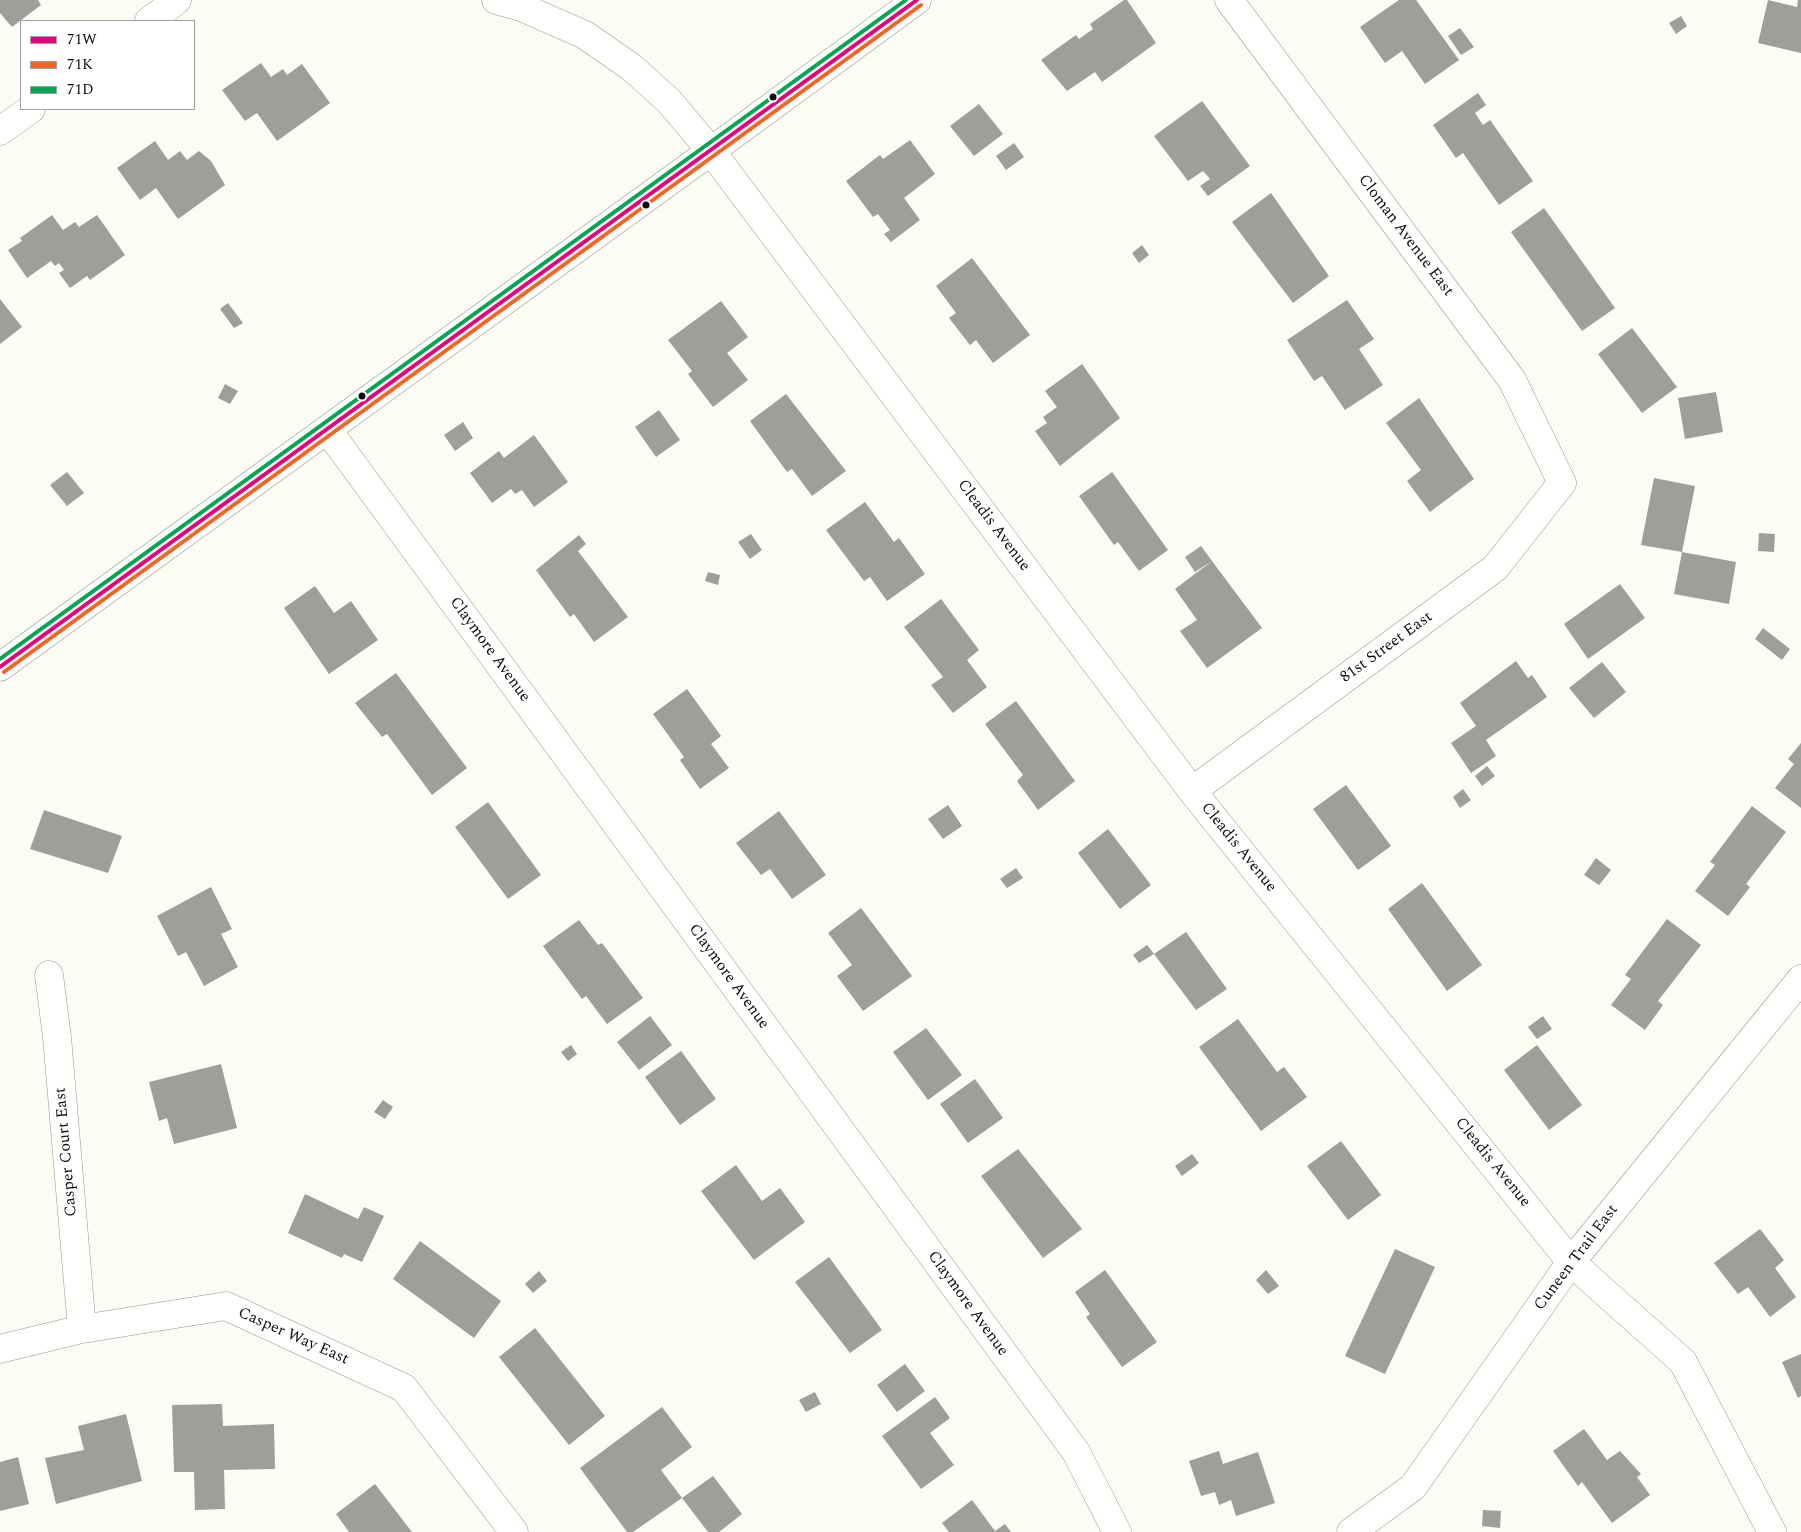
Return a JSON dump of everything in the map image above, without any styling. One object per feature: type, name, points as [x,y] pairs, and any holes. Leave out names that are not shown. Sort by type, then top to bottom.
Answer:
[{"type":"street","points":[[150,20],[177,0]]},
{"type":"street","name":"Cleadis Avenue","points":[[496,0],[522,7],[586,35],[624,62],[668,100],[711,151],[1192,792],[1571,1262],[1683,1362],[1772,1532]]},
{"type":"street","points":[[0,667],[916,0]]},
{"type":"street","name":"Cloman Avenue East","points":[[1229,0],[1512,380],[1562,483]]},
{"type":"street","points":[[0,131],[30,110]]},
{"type":"street","name":"Claymore Avenue","points":[[327,430],[1076,1452],[1117,1532]]},
{"type":"street","name":"81st Street East","points":[[1192,792],[1495,568],[1562,483]]},
{"type":"street","name":"Casper Court East","points":[[49,975],[82,1329]]},
{"type":"street","name":"Cuneen Trail East","points":[[1352,1532],[1414,1487],[1571,1262],[1801,979]]},
{"type":"street","name":"Casper Way East","points":[[0,1349],[82,1329],[226,1306],[404,1388],[514,1532]]},
{"type":"building","points":[[0,0],[38,0],[41,5],[12,27],[0,13]]},
{"type":"building","points":[[1124,0],[1127,0],[1156,43],[1102,82],[1095,72],[1067,91],[1041,60],[1076,35],[1079,39],[1093,29],[1090,24]]},
{"type":"building","points":[[1399,0],[1416,0],[1459,60],[1425,84],[1402,51],[1385,63],[1360,27]]},
{"type":"building","points":[[1768,0],[1797,7],[1798,0],[1801,0],[1801,53],[1758,43]]},
{"type":"building","points":[[1681,16],[1687,26],[1676,34],[1669,23]]},
{"type":"building","points":[[1460,28],[1474,47],[1461,55],[1448,36]]},
{"type":"building","points":[[261,63],[271,77],[283,69],[287,75],[302,64],[330,103],[277,141],[257,113],[245,121],[222,90]]},
{"type":"building","points":[[1478,93],[1486,105],[1475,113],[1483,125],[1490,120],[1533,181],[1499,205],[1463,153],[1456,158],[1433,125]]},
{"type":"building","points":[[1202,101],[1250,166],[1208,196],[1200,186],[1210,179],[1203,171],[1188,181],[1154,136]]},
{"type":"building","points":[[979,104],[1003,134],[974,156],[950,126]]},
{"type":"building","points":[[910,140],[935,174],[904,198],[920,220],[891,242],[884,234],[890,230],[878,214],[873,217],[846,181],[880,155],[883,159]]},
{"type":"building","points":[[155,141],[168,160],[180,151],[187,160],[199,151],[211,161],[225,185],[178,219],[156,188],[140,200],[117,168]]},
{"type":"building","points":[[1014,143],[1024,157],[1006,170],[996,156]]},
{"type":"building","points":[[1271,193],[1329,276],[1293,303],[1232,222]]},
{"type":"building","points":[[1544,208],[1615,308],[1582,331],[1511,232]]},
{"type":"building","points":[[52,215],[63,230],[75,222],[79,227],[97,215],[125,255],[90,280],[87,276],[70,288],[59,273],[64,270],[59,263],[55,266],[51,261],[27,278],[8,250],[22,241],[20,238]]},
{"type":"building","points":[[1142,245],[1149,255],[1139,263],[1132,253]]},
{"type":"building","points":[[972,258],[1030,335],[993,363],[976,340],[970,345],[949,318],[956,313],[936,286]]},
{"type":"building","points":[[0,299],[22,327],[0,344]]},
{"type":"building","points":[[1347,300],[1374,339],[1359,349],[1383,385],[1345,410],[1322,376],[1314,381],[1287,340]]},
{"type":"building","points":[[721,301],[748,337],[727,353],[748,380],[713,407],[688,374],[692,371],[668,340]]},
{"type":"building","points":[[228,303],[243,323],[234,328],[220,309]]},
{"type":"building","points":[[1632,328],[1677,387],[1642,413],[1598,354]]},
{"type":"building","points":[[1082,364],[1120,418],[1060,466],[1035,431],[1047,423],[1043,417],[1057,407],[1045,391]]},
{"type":"building","points":[[225,384],[238,391],[230,404],[218,398]]},
{"type":"building","points":[[1716,392],[1723,432],[1685,439],[1678,398]]},
{"type":"building","points":[[786,394],[846,471],[812,496],[792,469],[787,472],[750,421]]},
{"type":"building","points":[[1419,398],[1474,479],[1430,512],[1407,481],[1421,470],[1386,423]]},
{"type":"building","points":[[659,410],[680,440],[656,457],[635,427]]},
{"type":"building","points":[[463,422],[473,438],[455,451],[444,435]]},
{"type":"building","points":[[534,435],[568,482],[534,507],[522,490],[515,494],[511,489],[492,503],[470,473],[499,451],[504,458]]},
{"type":"building","points":[[67,472],[84,493],[67,506],[50,485]]},
{"type":"building","points":[[1112,472],[1168,550],[1139,571],[1118,542],[1114,545],[1079,496]]},
{"type":"building","points":[[1654,478],[1695,486],[1682,552],[1641,545]]},
{"type":"building","points":[[865,502],[894,542],[899,538],[925,574],[887,601],[870,577],[864,581],[826,530]]},
{"type":"building","points":[[1759,533],[1775,534],[1774,552],[1758,551]]},
{"type":"building","points":[[751,534],[762,550],[750,559],[738,542]]},
{"type":"building","points":[[579,535],[586,544],[578,551],[628,617],[594,642],[574,614],[570,617],[536,570]]},
{"type":"building","points":[[1201,546],[1212,561],[1195,572],[1185,557]]},
{"type":"building","points":[[1682,552],[1736,562],[1729,604],[1674,594]]},
{"type":"building","points":[[1212,561],[1262,628],[1207,668],[1180,631],[1197,620],[1175,589]]},
{"type":"building","points":[[708,572],[720,575],[718,585],[705,581]]},
{"type":"building","points":[[1620,584],[1645,618],[1588,659],[1564,624]]},
{"type":"building","points":[[315,586],[334,613],[351,601],[378,640],[329,674],[284,608]]},
{"type":"building","points":[[941,599],[979,650],[967,660],[987,687],[953,713],[931,685],[943,677],[904,627]]},
{"type":"building","points":[[1763,628],[1790,649],[1782,660],[1755,639]]},
{"type":"building","points":[[1516,661],[1528,678],[1532,675],[1547,697],[1486,740],[1496,756],[1471,773],[1451,743],[1476,726],[1460,703]]},
{"type":"building","points":[[1602,662],[1626,692],[1594,718],[1569,688]]},
{"type":"building","points":[[396,673],[467,768],[432,795],[387,734],[382,737],[355,703]]},
{"type":"building","points":[[687,689],[721,736],[711,744],[729,768],[700,789],[680,760],[684,757],[653,714]]},
{"type":"building","points":[[1016,701],[1075,781],[1038,810],[1017,781],[1023,775],[985,724]]},
{"type":"building","points":[[1801,743],[1801,808],[1775,788],[1794,764],[1788,759]]},
{"type":"building","points":[[1487,766],[1495,776],[1482,786],[1475,776]]},
{"type":"building","points":[[1346,785],[1391,846],[1358,870],[1313,809]]},
{"type":"building","points":[[1463,789],[1471,800],[1460,808],[1453,797]]},
{"type":"building","points":[[488,802],[541,875],[508,899],[455,827]]},
{"type":"building","points":[[948,805],[962,826],[943,839],[928,819]]},
{"type":"building","points":[[1752,806],[1786,832],[1746,884],[1750,887],[1728,916],[1695,891],[1715,865],[1710,862]]},
{"type":"building","points":[[44,810],[122,836],[108,873],[30,849]]},
{"type":"building","points":[[779,811],[826,875],[792,899],[770,869],[761,875],[736,843]]},
{"type":"building","points":[[1108,829],[1151,885],[1120,909],[1078,853]]},
{"type":"building","points":[[1596,858],[1611,870],[1599,885],[1584,875]]},
{"type":"building","points":[[1016,868],[1023,878],[1007,888],[1000,879]]},
{"type":"building","points":[[1422,883],[1482,965],[1447,991],[1388,909]]},
{"type":"building","points":[[211,887],[232,929],[221,934],[238,967],[204,986],[186,952],[178,956],[157,916]]},
{"type":"building","points":[[861,908],[912,976],[863,1011],[837,976],[852,965],[828,933]]},
{"type":"building","points":[[1667,919],[1701,945],[1658,1001],[1663,1005],[1645,1030],[1611,1005],[1631,979],[1625,975]]},
{"type":"building","points":[[579,920],[598,945],[602,943],[643,998],[607,1024],[586,996],[582,999],[543,946]]},
{"type":"building","points":[[1186,932],[1227,989],[1196,1010],[1154,954]]},
{"type":"building","points":[[1147,945],[1154,954],[1139,963],[1133,955]]},
{"type":"building","points":[[650,1016],[672,1045],[639,1070],[617,1042]]},
{"type":"building","points":[[1543,1016],[1552,1029],[1537,1039],[1528,1027]]},
{"type":"building","points":[[1238,1019],[1277,1072],[1284,1067],[1307,1097],[1261,1131],[1199,1047]]},
{"type":"building","points":[[926,1028],[962,1075],[928,1100],[893,1052]]},
{"type":"building","points":[[571,1045],[577,1054],[568,1061],[561,1052]]},
{"type":"building","points":[[1537,1045],[1582,1105],[1549,1130],[1504,1070]]},
{"type":"building","points":[[681,1051],[716,1099],[680,1125],[645,1077]]},
{"type":"building","points":[[221,1064],[237,1128],[174,1144],[167,1118],[159,1121],[149,1082]]},
{"type":"building","points":[[975,1079],[1003,1118],[968,1143],[940,1104]]},
{"type":"building","points":[[383,1100],[393,1107],[385,1119],[374,1112]]},
{"type":"building","points":[[1341,1141],[1381,1195],[1348,1220],[1307,1166]]},
{"type":"building","points":[[1018,1149],[1082,1229],[1043,1258],[981,1176]]},
{"type":"building","points":[[1192,1154],[1199,1163],[1182,1176],[1175,1166]]},
{"type":"building","points":[[736,1165],[762,1201],[780,1188],[805,1222],[754,1260],[701,1191]]},
{"type":"building","points":[[305,1194],[358,1219],[364,1207],[384,1216],[362,1262],[344,1254],[342,1258],[288,1233]]},
{"type":"building","points":[[1760,1229],[1784,1260],[1775,1268],[1796,1297],[1770,1317],[1748,1287],[1738,1294],[1714,1263]]},
{"type":"building","points":[[420,1241],[501,1301],[474,1338],[393,1279]]},
{"type":"building","points":[[1395,1249],[1435,1267],[1385,1374],[1345,1356]]},
{"type":"building","points":[[829,1257],[882,1330],[850,1353],[795,1282]]},
{"type":"building","points":[[1105,1270],[1157,1342],[1122,1367],[1086,1317],[1090,1314],[1075,1292]]},
{"type":"building","points":[[1266,1270],[1279,1286],[1268,1294],[1256,1280]]},
{"type":"building","points":[[539,1271],[547,1281],[533,1293],[525,1284]]},
{"type":"building","points":[[535,1328],[605,1416],[569,1445],[499,1357]]},
{"type":"building","points":[[1801,1354],[1801,1396],[1798,1398],[1782,1362]]},
{"type":"building","points":[[905,1364],[925,1391],[897,1412],[877,1385]]},
{"type":"building","points":[[815,1392],[821,1404],[806,1412],[799,1400]]},
{"type":"building","points":[[935,1397],[950,1418],[930,1433],[954,1465],[921,1489],[882,1436]]},
{"type":"building","points":[[222,1404],[223,1426],[274,1424],[275,1469],[224,1470],[225,1509],[195,1510],[194,1472],[174,1472],[172,1405]]},
{"type":"building","points":[[662,1407],[692,1447],[661,1470],[682,1498],[633,1532],[627,1532],[580,1468]]},
{"type":"building","points":[[126,1414],[142,1481],[56,1504],[45,1458],[84,1450],[78,1426]]},
{"type":"building","points":[[1584,1429],[1607,1460],[1620,1451],[1641,1474],[1637,1477],[1650,1495],[1612,1523],[1582,1482],[1578,1486],[1553,1451]]},
{"type":"building","points":[[1219,1451],[1223,1464],[1258,1452],[1275,1503],[1236,1516],[1231,1500],[1219,1505],[1215,1492],[1201,1496],[1189,1461]]},
{"type":"building","points":[[18,1457],[29,1504],[0,1511],[0,1462]]},
{"type":"building","points":[[713,1476],[742,1514],[719,1532],[708,1532],[682,1498]]},
{"type":"building","points":[[375,1484],[412,1532],[349,1532],[336,1514]]},
{"type":"building","points":[[972,1500],[995,1531],[1005,1524],[1011,1532],[949,1532],[942,1523]]},
{"type":"building","points":[[1483,1510],[1501,1511],[1500,1528],[1482,1526]]},
{"type":"transit line","name":"71D","points":[[0,659],[906,0]]},
{"type":"transit line","name":"71W","points":[[0,667],[917,0]]},
{"type":"transit line","name":"71K","points":[[4,672],[921,5]]}]
